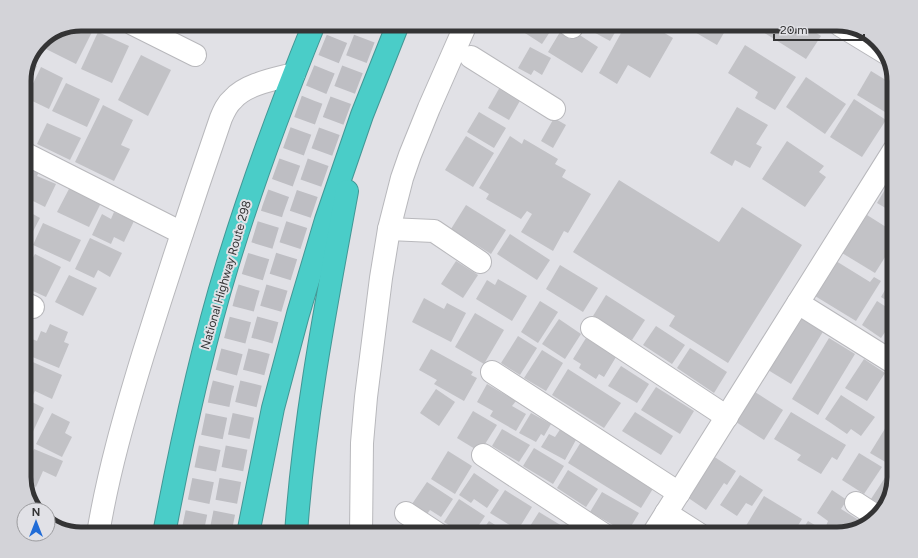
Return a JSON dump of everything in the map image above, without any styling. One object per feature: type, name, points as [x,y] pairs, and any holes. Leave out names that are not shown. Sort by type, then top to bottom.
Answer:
[{"type":"highway","name":"National Highway Route 298","points":[[165,527],[194,386],[226,267],[246,204],[311,31]]},
{"type":"highway","points":[[249,527],[273,408],[298,314],[326,220],[362,115],[395,31]]},
{"type":"highway","points":[[297,527],[300,481],[319,345],[362,115]]},
{"type":"street","points":[[147,31],[195,55]]},
{"type":"street","points":[[361,527],[362,450],[366,397],[381,278],[389,229],[400,185],[410,155],[463,31]]},
{"type":"street","points":[[858,36],[870,43]]},
{"type":"street","points":[[471,57],[554,109]]},
{"type":"street","points":[[99,527],[106,490],[129,400],[182,233],[221,118],[226,107],[240,92],[250,87],[294,74]]},
{"type":"street","points":[[31,156],[182,233]]},
{"type":"street","points":[[657,527],[887,161]]},
{"type":"street","points":[[389,229],[434,231],[480,262]]},
{"type":"street","points":[[798,303],[887,359]]},
{"type":"street","points":[[592,328],[727,416]]},
{"type":"street","points":[[492,372],[679,493]]},
{"type":"street","points":[[483,455],[592,527]]},
{"type":"street","points":[[856,503],[871,513]]},
{"type":"street","points":[[406,513],[427,527]]},
{"type":"street","points":[[666,513],[688,527]]},
{"type":"building","points":[[74,31],[92,31],[76,64],[46,49],[49,42],[65,34]]},
{"type":"building","points":[[522,31],[550,31],[542,44]]},
{"type":"building","points":[[592,31],[616,31],[610,41]]},
{"type":"building","points":[[622,31],[661,31],[673,38],[650,78],[628,65],[617,84],[599,73]]},
{"type":"building","points":[[693,31],[725,31],[717,45]]},
{"type":"building","points":[[814,31],[821,36],[806,59],[763,32]]},
{"type":"building","points":[[98,32],[129,46],[112,83],[81,69]]},
{"type":"building","points":[[560,32],[570,39],[575,32],[598,47],[582,73],[548,52]]},
{"type":"building","points":[[745,45],[796,77],[775,110],[755,98],[758,92],[728,73]]},
{"type":"building","points":[[530,47],[551,58],[542,75],[534,70],[531,75],[518,68]]},
{"type":"building","points":[[141,55],[171,70],[148,116],[118,100]]},
{"type":"building","points":[[34,65],[37,66],[31,78]]},
{"type":"building","points":[[41,67],[63,78],[49,109],[31,100],[31,88]]},
{"type":"building","points":[[871,71],[887,81],[887,113],[857,95]]},
{"type":"building","points":[[806,77],[846,104],[825,134],[786,107]]},
{"type":"building","points":[[66,83],[100,99],[87,127],[52,111]]},
{"type":"building","points":[[500,87],[521,99],[509,120],[488,108]]},
{"type":"building","points":[[854,99],[886,120],[862,157],[830,137]]},
{"type":"building","points":[[103,105],[133,120],[121,145],[130,149],[114,181],[75,162]]},
{"type":"building","points":[[737,107],[768,125],[756,144],[762,147],[750,168],[735,160],[732,166],[710,153]]},
{"type":"building","points":[[479,112],[506,128],[494,148],[467,132]]},
{"type":"building","points":[[554,118],[566,125],[553,148],[541,141]]},
{"type":"building","points":[[47,123],[81,138],[70,160],[37,144]]},
{"type":"building","points":[[466,136],[494,153],[473,187],[445,170]]},
{"type":"building","points":[[510,136],[522,144],[524,139],[558,159],[555,164],[566,170],[562,177],[591,194],[568,233],[564,231],[553,251],[521,232],[532,214],[527,211],[521,219],[486,199],[489,194],[479,188]]},
{"type":"building","points":[[787,141],[824,166],[819,172],[826,177],[805,207],[762,179]]},
{"type":"building","points":[[31,168],[39,172],[37,176],[56,184],[45,207],[31,200]]},
{"type":"building","points":[[619,180],[719,242],[742,207],[802,245],[728,363],[669,326],[675,316],[573,252]]},
{"type":"building","points":[[887,186],[887,209],[877,203]]},
{"type":"building","points":[[70,187],[101,203],[89,227],[57,212]]},
{"type":"building","points":[[466,205],[506,230],[491,254],[451,229]]},
{"type":"building","points":[[114,212],[134,221],[124,242],[114,237],[111,244],[92,235],[102,214],[111,219]]},
{"type":"building","points":[[31,213],[40,218],[31,235]]},
{"type":"building","points":[[867,215],[887,228],[887,254],[875,273],[842,253]]},
{"type":"building","points":[[43,223],[81,240],[70,262],[33,245]]},
{"type":"building","points":[[510,234],[550,260],[537,280],[497,254]]},
{"type":"building","points":[[90,238],[122,253],[110,277],[98,270],[94,278],[75,269]]},
{"type":"building","points":[[35,254],[61,267],[46,297],[31,290],[31,261]]},
{"type":"building","points":[[456,261],[478,275],[463,298],[441,284]]},
{"type":"building","points":[[836,261],[870,282],[874,277],[881,281],[856,321],[815,296]]},
{"type":"building","points":[[560,265],[598,288],[583,312],[546,289]]},
{"type":"building","points":[[69,275],[97,288],[83,316],[55,302]]},
{"type":"building","points":[[498,279],[527,296],[512,321],[476,299],[487,280],[495,285]]},
{"type":"building","points":[[887,286],[887,301],[881,297]]},
{"type":"building","points":[[606,295],[645,320],[632,340],[593,316]]},
{"type":"building","points":[[424,298],[444,309],[447,303],[466,313],[451,342],[412,322]]},
{"type":"building","points":[[540,301],[558,312],[538,343],[521,332]]},
{"type":"building","points":[[877,301],[887,307],[887,329],[881,338],[862,325]]},
{"type":"building","points":[[475,313],[504,330],[484,364],[455,347]]},
{"type":"building","points":[[801,316],[824,330],[791,384],[768,370]]},
{"type":"building","points":[[559,319],[581,334],[565,359],[542,344]]},
{"type":"building","points":[[50,324],[68,332],[64,342],[69,344],[59,368],[31,356],[32,339],[37,341],[41,331],[46,333]]},
{"type":"building","points":[[656,326],[685,345],[672,364],[643,345]]},
{"type":"building","points":[[518,336],[537,348],[520,375],[501,363]]},
{"type":"building","points":[[586,338],[616,357],[604,377],[599,374],[596,379],[579,368],[581,364],[573,359]]},
{"type":"building","points":[[829,338],[855,354],[818,415],[792,399]]},
{"type":"building","points":[[690,348],[727,372],[714,393],[677,368]]},
{"type":"building","points":[[431,349],[473,372],[471,375],[477,378],[464,401],[434,384],[437,380],[419,370]]},
{"type":"building","points":[[542,350],[563,363],[546,391],[524,378]]},
{"type":"building","points":[[864,359],[885,373],[867,401],[845,388]]},
{"type":"building","points":[[31,361],[62,375],[52,399],[35,391],[33,395],[31,394]]},
{"type":"building","points":[[621,366],[649,384],[637,403],[608,386]]},
{"type":"building","points":[[568,369],[621,403],[604,428],[552,395]]},
{"type":"building","points":[[487,384],[516,401],[512,406],[526,414],[516,431],[490,416],[493,411],[477,402]]},
{"type":"building","points":[[656,387],[694,411],[680,434],[641,410]]},
{"type":"building","points":[[436,389],[455,402],[439,426],[420,413]]},
{"type":"building","points":[[755,392],[783,410],[764,440],[736,422]]},
{"type":"building","points":[[841,395],[875,417],[861,436],[851,429],[847,434],[825,419]]},
{"type":"building","points":[[31,402],[44,408],[31,436]]},
{"type":"building","points":[[473,411],[497,425],[480,452],[457,438]]},
{"type":"building","points":[[635,412],[673,436],[661,455],[622,431]]},
{"type":"building","points":[[791,412],[846,445],[837,460],[832,457],[821,474],[797,460],[801,455],[774,439]]},
{"type":"building","points":[[52,413],[70,422],[65,433],[72,437],[62,457],[36,444]]},
{"type":"building","points":[[531,413],[551,424],[544,436],[541,434],[536,442],[519,433]]},
{"type":"building","points":[[887,425],[887,463],[870,453]]},
{"type":"building","points":[[561,428],[577,438],[565,460],[541,447],[549,434],[555,437]]},
{"type":"building","points":[[502,429],[530,445],[519,462],[492,446]]},
{"type":"building","points":[[581,442],[654,487],[641,508],[568,463]]},
{"type":"building","points":[[534,448],[564,466],[553,484],[523,466]]},
{"type":"building","points":[[34,449],[63,461],[56,477],[43,471],[36,487],[32,485],[31,455]]},
{"type":"building","points":[[448,451],[472,466],[455,494],[431,479]]},
{"type":"building","points":[[859,453],[882,467],[864,494],[842,480]]},
{"type":"building","points":[[713,456],[736,471],[727,485],[724,483],[706,510],[687,497]]},
{"type":"building","points":[[568,470],[598,489],[586,507],[557,488]]},
{"type":"building","points":[[474,473],[499,490],[487,508],[474,499],[471,503],[459,495]]},
{"type":"building","points":[[740,475],[763,490],[752,506],[746,503],[737,516],[720,505]]},
{"type":"building","points":[[887,475],[887,484],[879,504],[871,499]]},
{"type":"building","points":[[427,482],[453,499],[441,517],[430,510],[427,514],[412,504]]},
{"type":"building","points":[[505,490],[532,507],[520,527],[513,527],[490,513]]},
{"type":"building","points":[[832,490],[847,500],[841,509],[860,521],[844,527],[828,527],[826,526],[828,521],[817,513]]},
{"type":"building","points":[[602,492],[639,513],[631,527],[616,527],[590,512]]},
{"type":"building","points":[[764,496],[802,519],[797,527],[745,527]]},
{"type":"building","points":[[459,499],[485,516],[478,527],[452,527],[444,522]]},
{"type":"building","points":[[539,512],[564,527],[529,527]]},
{"type":"building","points":[[489,521],[498,527],[485,527]]},
{"type":"building","points":[[808,521],[818,527],[804,527]]},
{"type":"tunnel","points":[[193,527],[221,393],[246,298],[273,209],[312,100],[340,31]]},
{"type":"tunnel","points":[[221,527],[243,417],[272,304],[286,257],[318,163],[367,31]]}]
